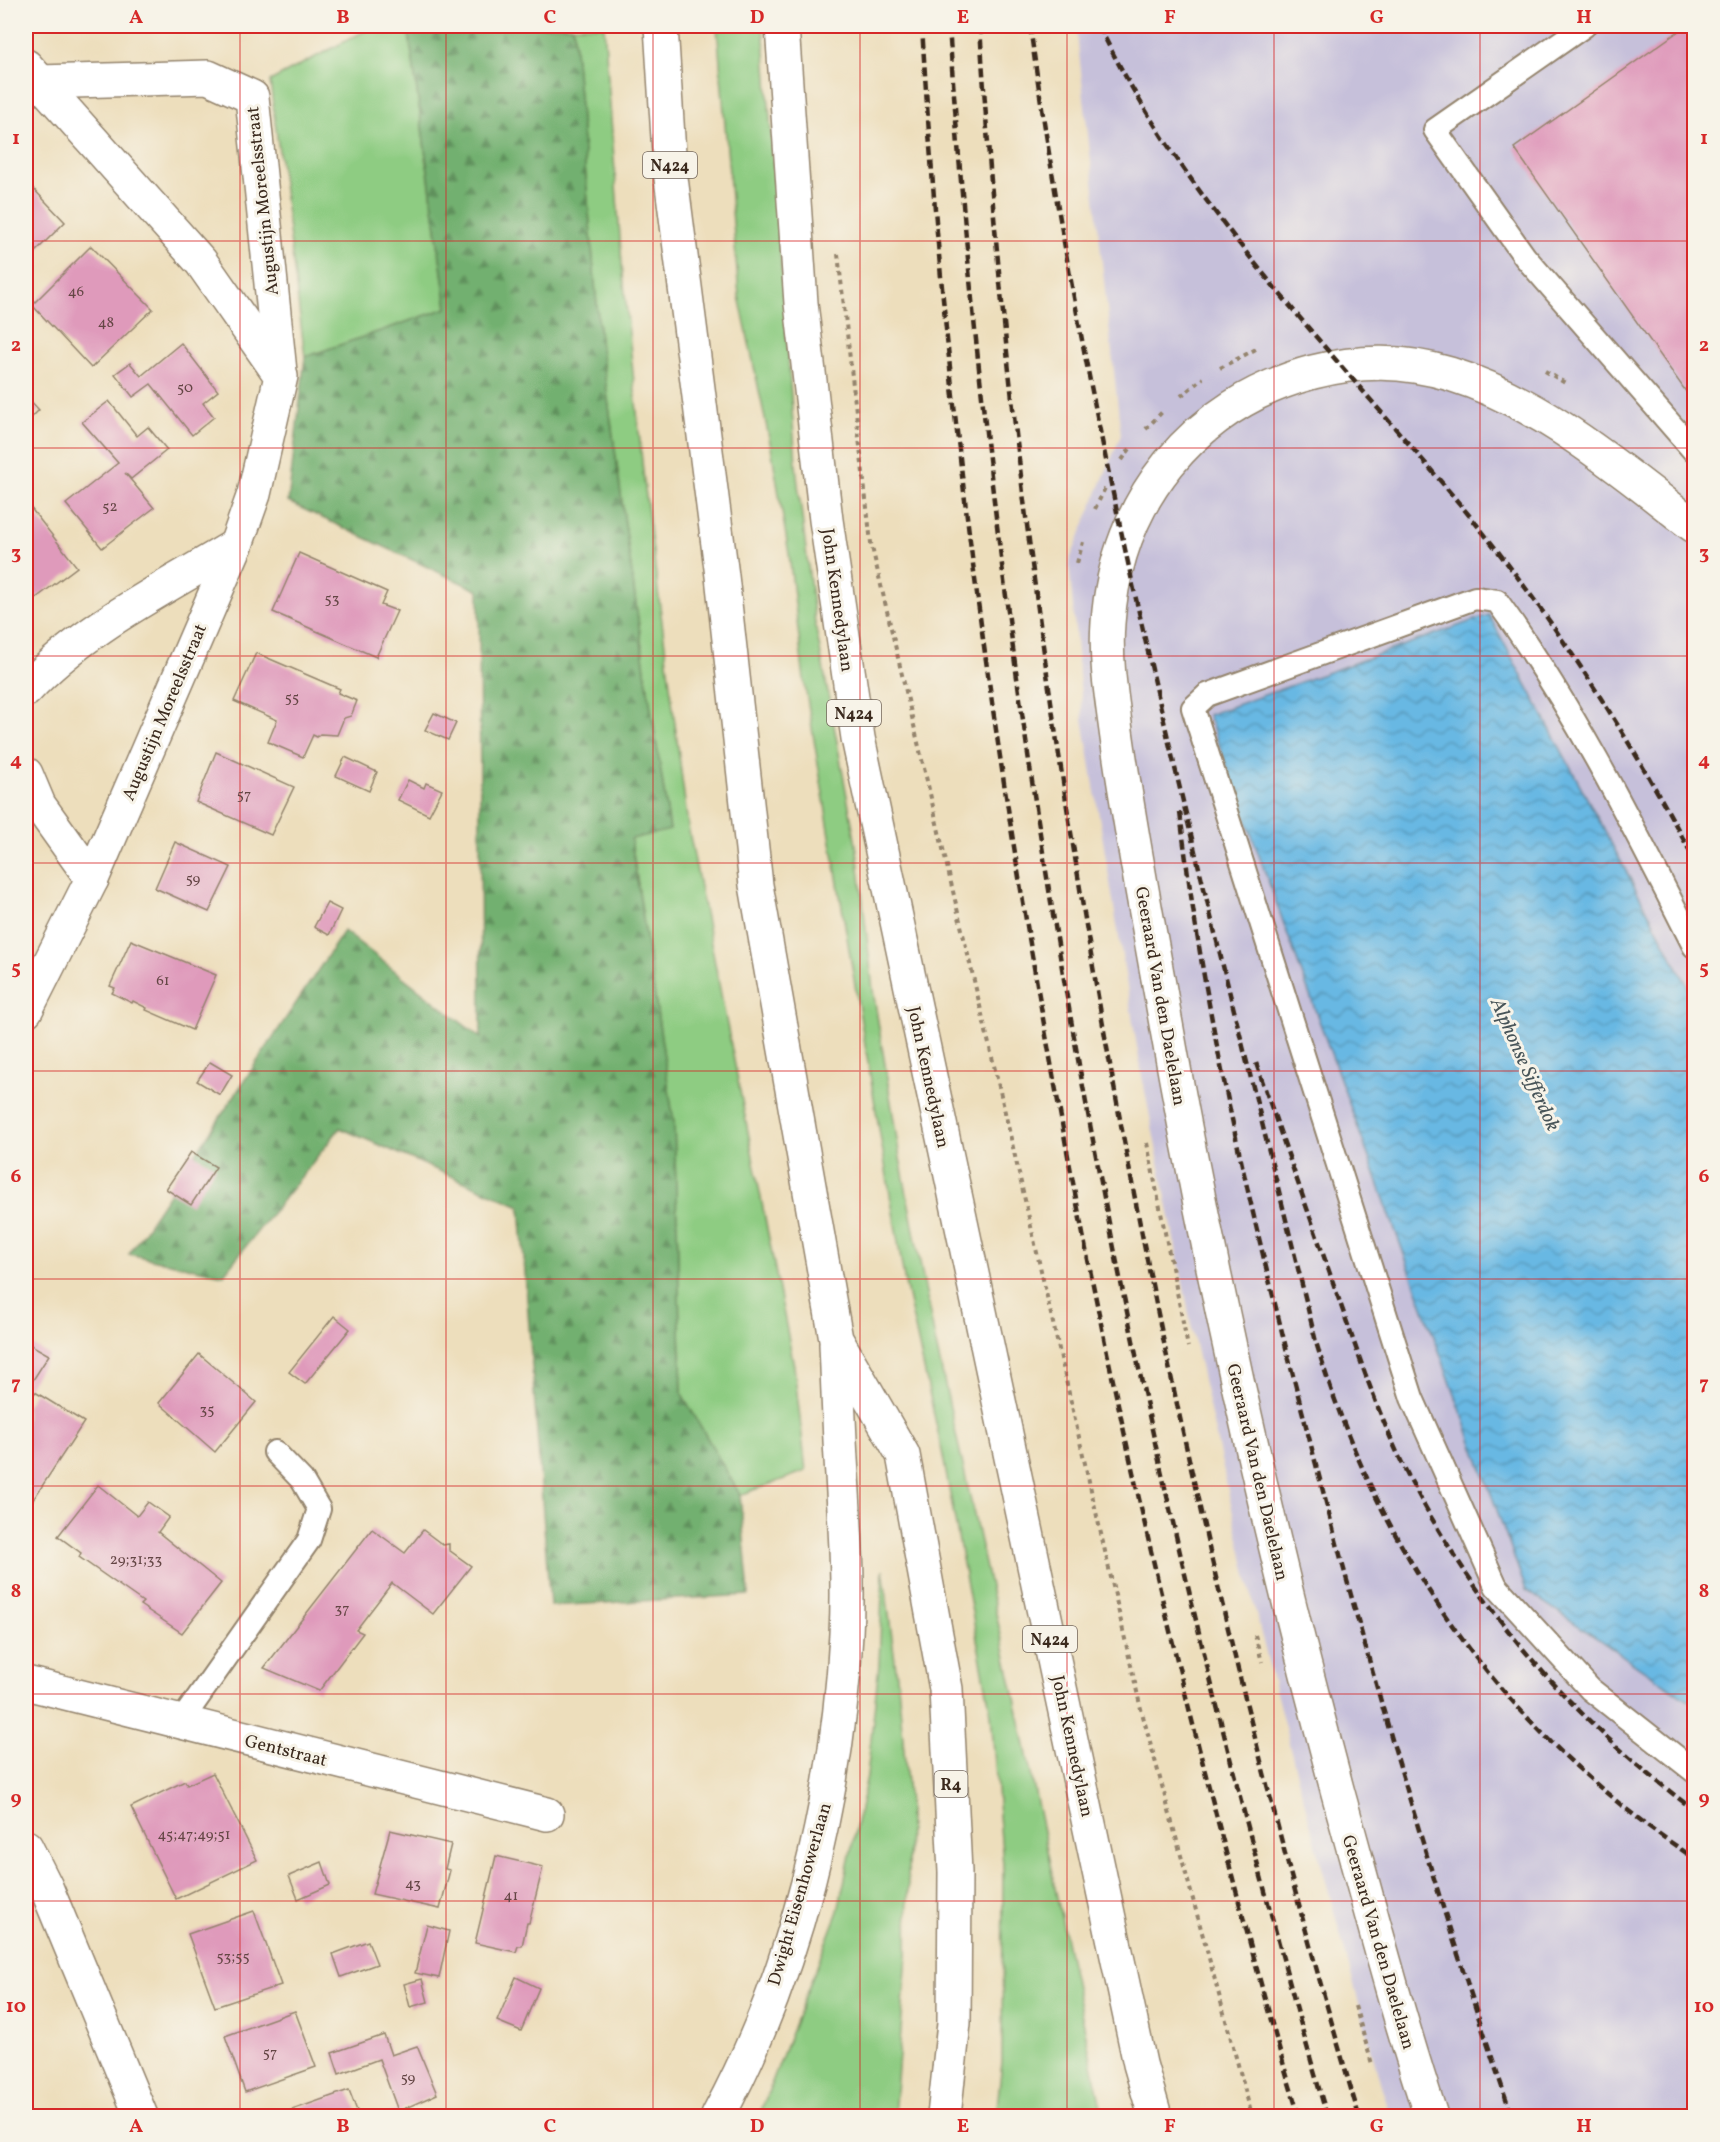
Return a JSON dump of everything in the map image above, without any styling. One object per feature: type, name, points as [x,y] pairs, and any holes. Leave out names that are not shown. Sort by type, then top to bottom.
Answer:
[{"type":"main road","name":"N424","points":[[661,26],[674,203],[722,576],[756,885],[836,1339]]},
{"type":"main road","name":"John Kennedylaan","points":[[782,26],[801,303],[826,520],[858,738],[1140,2064],[1155,2116]]},
{"type":"main road","name":"Augustijn Moreelsstraat","points":[[33,74],[201,262],[281,376]]},
{"type":"main road","name":"Augustijn Moreelsstraat","points":[[26,1010],[92,879],[236,545],[254,494],[281,376],[252,97],[208,77],[33,74]]},
{"type":"main road","name":"Geeraard Van den Daelelaan","points":[[1431,2116],[1401,2026],[1296,1638],[1219,1306],[1193,1177],[1123,780],[1107,652],[1112,587],[1116,565],[1137,510],[1159,475],[1183,446],[1216,417],[1247,397],[1299,376],[1338,366],[1371,362],[1398,363],[1453,375],[1536,410],[1695,526]]},
{"type":"main road","points":[[26,690],[42,673],[89,635],[236,545]]},
{"type":"main road","points":[[26,774],[39,805],[92,879]]},
{"type":"main road","name":"Dwight Eisenhowerlaan","points":[[718,2116],[753,2042],[783,1964],[818,1839],[838,1735],[846,1632],[846,1543],[836,1339]]},
{"type":"main road","name":"R4","points":[[836,1339],[903,1455],[946,1689],[955,1872],[955,1965],[954,2023],[944,2116]]},
{"type":"main road","name":"Gentstraat","points":[[26,1683],[180,1724],[548,1814]]},
{"type":"main road","points":[[26,1847],[46,1887],[141,2116]]},
{"type":"lane","points":[[1584,26],[1436,130],[1525,257],[1695,450]]},
{"type":"lane","points":[[1695,946],[1627,815],[1541,662],[1497,601],[1475,598],[1207,694],[1193,708],[1412,1398],[1487,1567],[1496,1586],[1590,1689],[1695,1771]]},
{"type":"lane","points":[[180,1724],[309,1540],[319,1509],[302,1480],[275,1452]]},
{"type":"path","points":[[837,243],[870,543],[1007,1120],[1140,1705],[1252,2116]]},
{"type":"path","points":[[1177,398],[1219,369],[1260,348]]},
{"type":"path","points":[[1536,367],[1574,389]]},
{"type":"path","points":[[1141,435],[1170,405]]},
{"type":"path","points":[[1121,462],[1134,444]]},
{"type":"path","points":[[1091,517],[1109,481]]},
{"type":"path","points":[[1075,572],[1085,536]]},
{"type":"path","points":[[1146,1138],[1189,1350]]},
{"type":"path","points":[[1253,1625],[1264,1670]]},
{"type":"path","points":[[1354,2002],[1374,2071]]},
{"type":"shaded area","points":[[1076,26],[1694,26],[1694,998],[1489,615],[1526,1590],[1694,1704],[1694,2116],[1391,2116],[1381,2085],[1254,1606],[1195,1344],[1141,1071],[1083,719],[1069,562],[1121,435]]},
{"type":"green space","points":[[374,26],[408,26],[447,308],[305,357],[270,81]]},
{"type":"green space","points":[[408,26],[573,26],[600,341],[646,677],[670,830],[631,839],[674,1123],[682,1394],[740,1495],[749,1595],[550,1606],[520,1206],[340,1128],[223,1275],[129,1254],[344,931],[481,1038],[479,591],[288,502],[305,357],[447,308]]},
{"type":"green space","points":[[573,26],[604,26],[622,264],[644,481],[688,826],[794,1366],[806,1471],[740,1495],[682,1394],[674,1123],[631,839],[670,829],[646,677],[600,341]]},
{"type":"green space","points":[[717,26],[763,26],[797,476],[815,623],[857,850],[873,990],[900,1158],[936,1345],[1015,1698],[1103,2116],[996,2116],[1002,2062],[1003,1865],[991,1714],[942,1451],[904,1278],[804,680],[789,554],[771,447],[739,296]]},
{"type":"green space","points":[[883,1569],[898,1684],[909,1805],[907,1956],[894,2116],[759,2116],[838,1911],[867,1776],[879,1664]]},
{"type":"water","name":"Alphonse Sifferdok","points":[[1489,615],[1694,998],[1694,1704],[1526,1590],[1208,715]]},
{"type":"building","points":[[1686,26],[1694,26],[1694,403],[1514,148]]},
{"type":"building","points":[[26,181],[65,222],[26,261]]},
{"type":"building","points":[[91,246],[153,309],[91,368],[32,305]]},
{"type":"building","points":[[181,343],[218,391],[203,403],[214,417],[192,435],[151,384],[133,397],[115,374],[130,363],[141,376]]},
{"type":"building","points":[[26,396],[39,410],[26,423]]},
{"type":"building","points":[[109,401],[137,436],[148,427],[167,450],[131,479],[125,473],[154,508],[102,548],[66,504],[118,463],[82,422]]},
{"type":"building","points":[[26,502],[77,567],[36,598],[26,585]]},
{"type":"building","points":[[299,553],[387,592],[381,605],[397,611],[376,657],[273,612]]},
{"type":"building","points":[[256,653],[340,689],[338,693],[357,701],[351,716],[344,718],[337,735],[320,734],[317,737],[313,735],[303,757],[268,742],[277,720],[234,701]]},
{"type":"building","points":[[434,713],[456,723],[448,740],[425,730]]},
{"type":"building","points":[[216,752],[294,787],[271,835],[196,802]]},
{"type":"building","points":[[345,757],[377,772],[369,791],[336,776]]},
{"type":"building","points":[[408,780],[424,788],[426,783],[442,790],[429,815],[398,800]]},
{"type":"building","points":[[175,842],[231,867],[209,912],[155,888]]},
{"type":"building","points":[[327,903],[341,910],[329,935],[314,927]]},
{"type":"building","points":[[131,940],[216,975],[192,1030],[112,993],[115,988],[110,986]]},
{"type":"building","points":[[210,1062],[232,1075],[220,1095],[197,1081]]},
{"type":"building","points":[[191,1152],[216,1167],[191,1205],[166,1189]]},
{"type":"building","points":[[334,1316],[350,1329],[305,1384],[289,1372]]},
{"type":"building","points":[[26,1342],[49,1355],[26,1391]]},
{"type":"building","points":[[199,1354],[256,1402],[215,1452],[159,1403]]},
{"type":"building","points":[[35,1392],[84,1422],[33,1500],[26,1495],[26,1406]]},
{"type":"building","points":[[98,1485],[137,1516],[148,1502],[169,1517],[158,1532],[221,1583],[182,1633],[140,1605],[143,1602],[79,1557],[81,1553],[58,1536]]},
{"type":"building","points":[[372,1529],[405,1553],[423,1530],[443,1545],[449,1544],[449,1550],[471,1566],[433,1614],[392,1583],[356,1630],[363,1633],[319,1691],[264,1668]]},
{"type":"building","points":[[213,1773],[257,1860],[176,1899],[131,1807],[185,1781],[187,1785]]},
{"type":"building","points":[[390,1830],[451,1844],[445,1869],[450,1870],[440,1909],[372,1894]]},
{"type":"building","points":[[496,1856],[543,1867],[522,1946],[518,1946],[516,1952],[475,1943]]},
{"type":"building","points":[[322,1862],[330,1885],[298,1899],[289,1876]]},
{"type":"building","points":[[254,1911],[281,1985],[215,2007],[188,1934]]},
{"type":"building","points":[[427,1925],[449,1931],[439,1978],[415,1973]]},
{"type":"building","points":[[368,1941],[377,1964],[341,1977],[333,1954]]},
{"type":"building","points":[[516,1977],[539,1988],[521,2031],[497,2021]]},
{"type":"building","points":[[422,1979],[428,2002],[410,2007],[404,1984]]},
{"type":"building","points":[[295,2011],[316,2067],[245,2092],[225,2036]]},
{"type":"building","points":[[384,2035],[391,2055],[417,2046],[437,2094],[401,2110],[404,2116],[376,2116],[398,2111],[379,2059],[339,2074],[332,2053]]},
{"type":"building","points":[[349,2090],[359,2116],[289,2116],[286,2112]]},
{"type":"railway","points":[[922,26],[943,298],[974,569],[1013,839],[1059,1107],[1096,1301],[1160,1591],[1241,1909],[1299,2116]]},
{"type":"railway","points":[[949,26],[968,259],[993,492],[1024,724],[1060,955],[1102,1185],[1149,1414],[1201,1642],[1259,1869],[1327,2116]]},
{"type":"railway","points":[[980,26],[1006,346],[1031,558],[1061,770],[1104,1033],[1164,1345],[1198,1500],[1273,1810],[1359,2116]]},
{"type":"railway","points":[[1030,26],[1055,192],[1119,523],[1195,851],[1316,1342],[1343,1421],[1375,1496],[1414,1567],[1458,1634],[1509,1697],[1565,1756],[1627,1809],[1694,1858]]},
{"type":"railway","points":[[1099,26],[1136,94],[1177,158],[1221,220],[1318,339],[1468,514],[1531,596],[1618,725],[1694,859]]},
{"type":"railway","points":[[1180,812],[1190,889],[1216,1043],[1249,1195],[1286,1347],[1328,1510],[1401,1771],[1512,2116]]},
{"type":"railway","points":[[1256,1063],[1353,1341],[1380,1411],[1399,1457],[1438,1528],[1467,1575],[1533,1661],[1609,1739],[1694,1810]]}]
